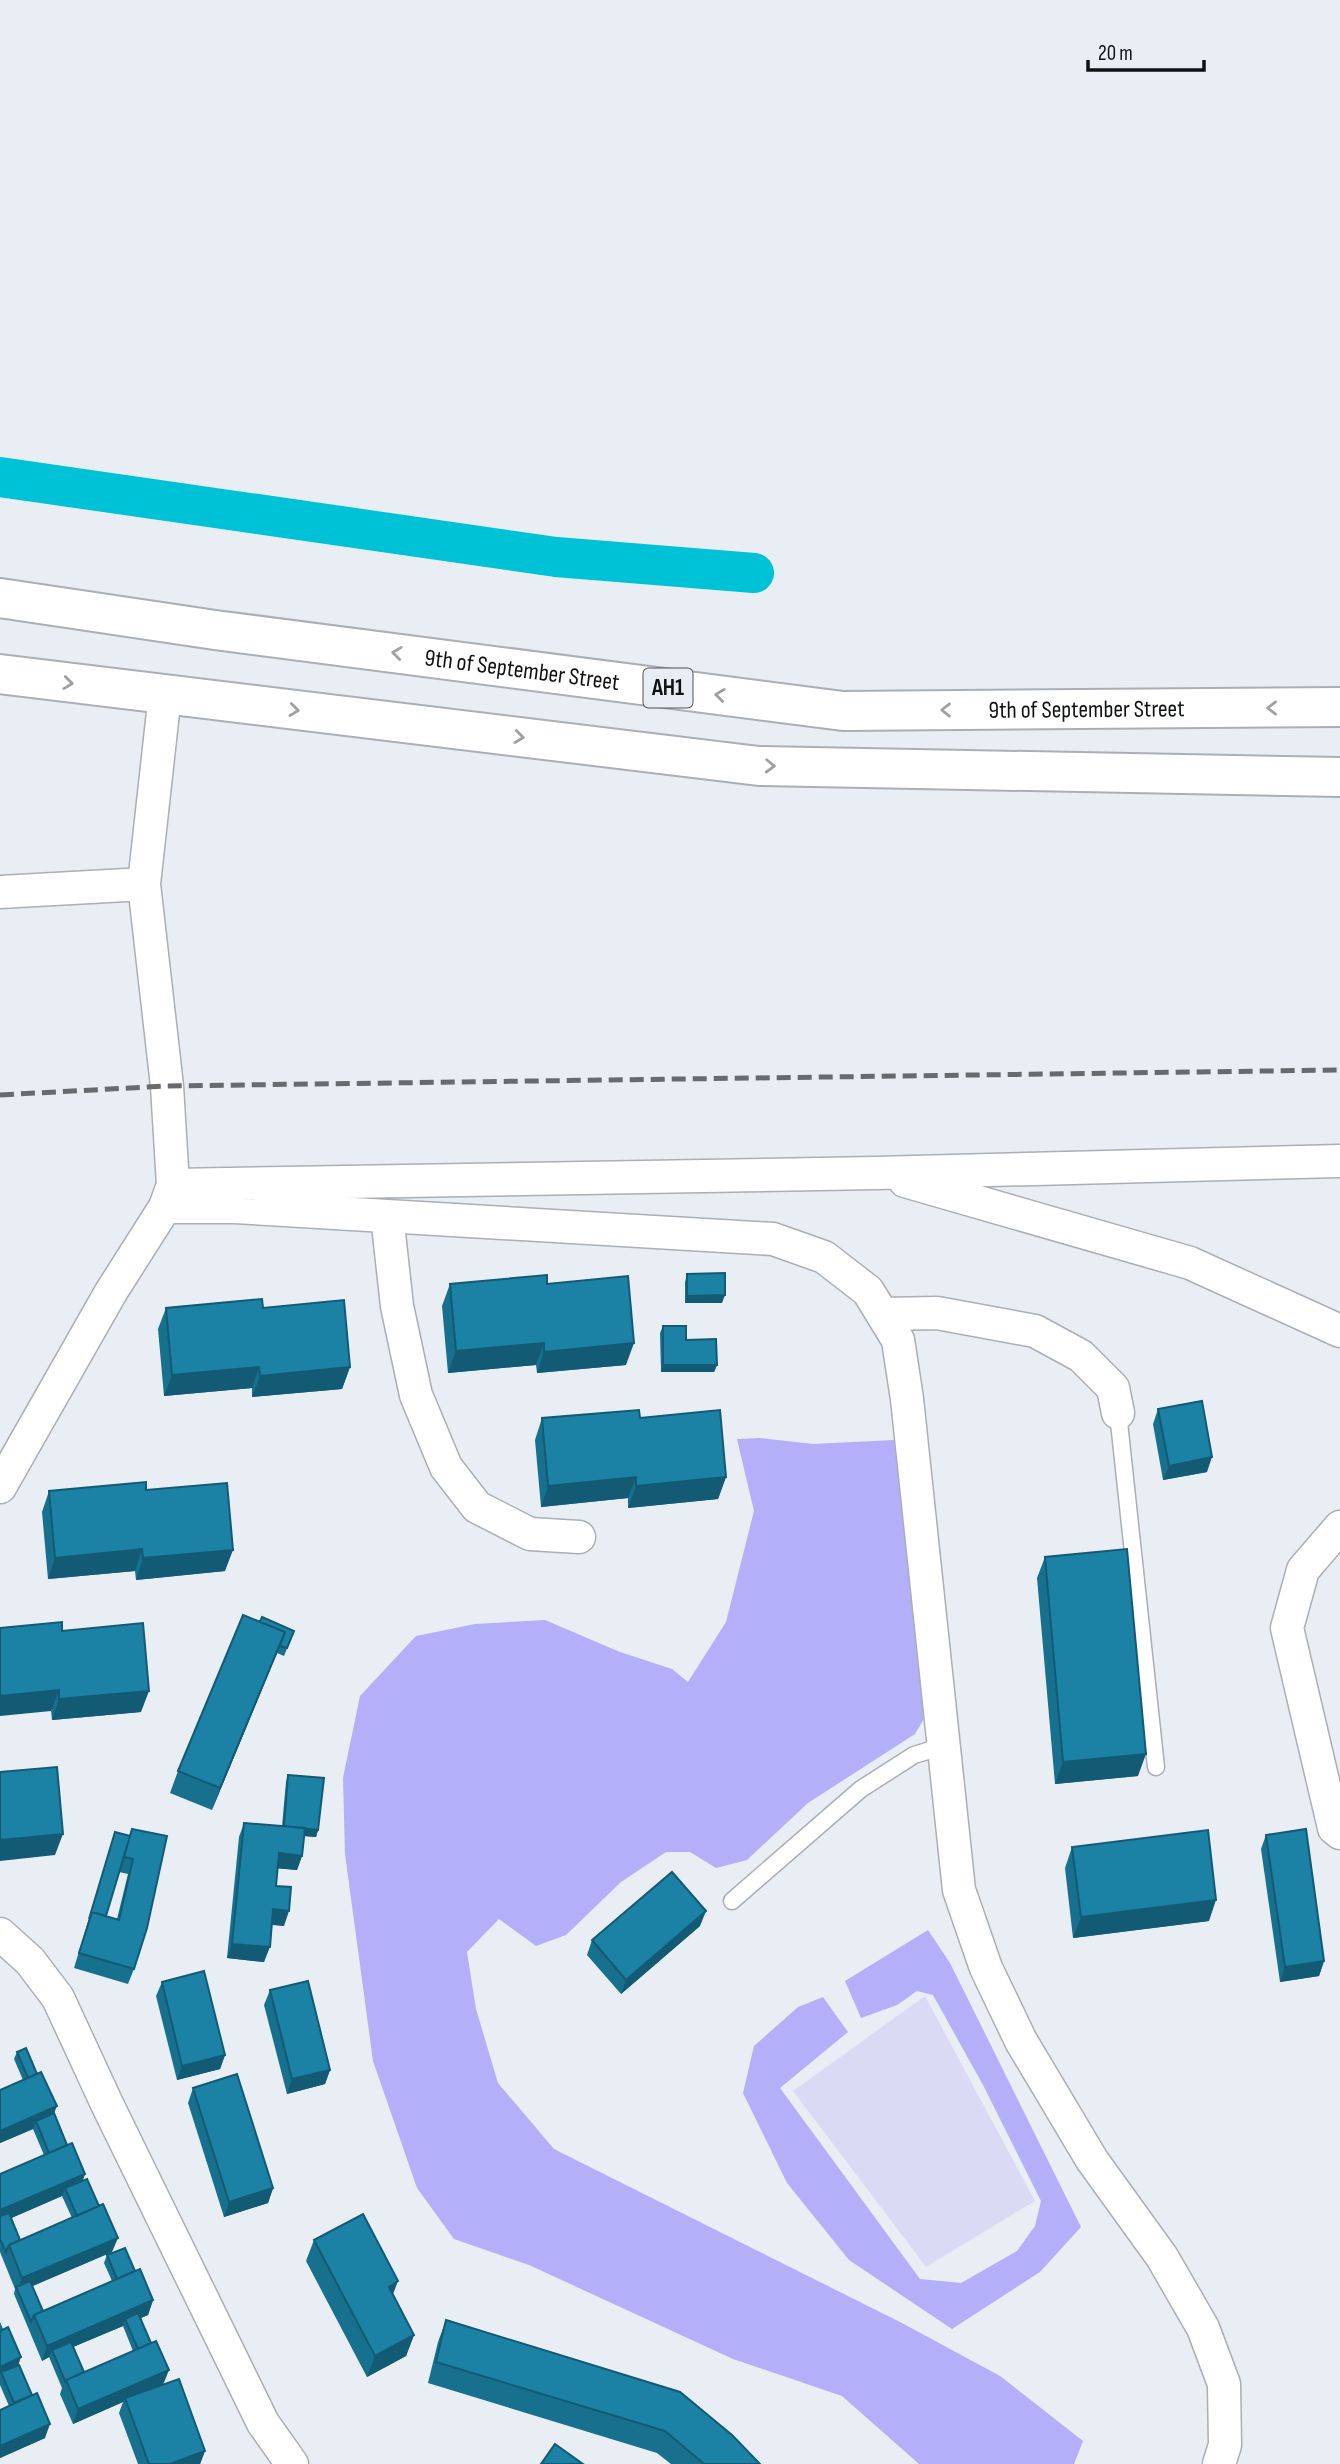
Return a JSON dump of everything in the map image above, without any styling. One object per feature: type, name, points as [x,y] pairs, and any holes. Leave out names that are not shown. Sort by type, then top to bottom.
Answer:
[{"type":"highway","name":"9th of September Street","points":[[0,598],[215,630],[843,711],[1340,707]]},
{"type":"highway","points":[[0,674],[760,766],[1340,777]]},
{"type":"street","points":[[0,1487],[169,1196],[167,1086],[145,884],[165,694]]},
{"type":"street","points":[[0,891],[145,884]]},
{"type":"street","points":[[169,1196],[1340,1161]]},
{"type":"street","points":[[876,1173],[1189,1263],[1340,1331]]},
{"type":"street","points":[[169,1196],[234,1207],[773,1239],[824,1257],[868,1291],[898,1340],[908,1399],[959,1890],[986,1968],[1021,2041],[1092,2160],[1162,2257],[1203,2328],[1224,2384],[1225,2445],[1219,2464]]},
{"type":"street","points":[[387,1216],[397,1306],[416,1395],[446,1467],[477,1507],[530,1534],[579,1537]]},
{"type":"street","points":[[882,1314],[937,1314],[1035,1331],[1081,1356],[1113,1388],[1118,1413]]},
{"type":"street","points":[[1340,1527],[1303,1570],[1287,1628],[1334,1828],[1340,1833]]},
{"type":"street","points":[[0,1934],[30,1961],[58,1998],[242,2382],[263,2423],[292,2464]]},
{"type":"lane","points":[[1118,1413],[1156,1767]]},
{"type":"lane","points":[[732,1901],[860,1790],[914,1755],[944,1746]]},
{"type":"shaded area","points":[[760,1438],[813,1444],[894,1440],[928,1712],[915,1734],[808,1803],[747,1860],[716,1868],[690,1852],[666,1852],[621,1882],[566,1935],[536,1946],[499,1919],[467,1952],[476,2009],[498,2083],[554,2149],[902,2323],[1000,2376],[1083,2441],[1074,2464],[919,2464],[842,2396],[733,2359],[529,2265],[454,2239],[417,2188],[373,2061],[345,1854],[343,1778],[360,1696],[416,1636],[475,1624],[545,1620],[620,1652],[672,1669],[688,1682],[726,1622],[754,1511],[737,1439]]},
{"type":"shaded area","points":[[928,1930],[950,1963],[1081,2227],[1040,2272],[952,2329],[849,2260],[787,2183],[743,2093],[754,2046],[798,2007],[823,1997],[848,2032],[780,2088],[920,2279],[961,2283],[1017,2251],[1035,2226],[1041,2201],[983,2085],[933,1995],[917,1991],[897,2005],[861,2018],[845,1981]]},
{"type":"shaded area","points":[[925,1996],[1035,2201],[926,2267],[793,2091]]},
{"type":"building","points":[[725,1273],[725,1295],[687,1296],[687,1274]]},
{"type":"building","points":[[547,1275],[547,1284],[628,1276],[634,1343],[544,1352],[544,1343],[456,1351],[450,1284]]},
{"type":"building","points":[[262,1299],[263,1308],[344,1300],[350,1367],[260,1376],[259,1367],[172,1375],[166,1308]]},
{"type":"building","points":[[663,1326],[686,1326],[686,1340],[716,1339],[717,1365],[663,1365]]},
{"type":"building","points":[[1202,1401],[1212,1457],[1169,1466],[1158,1409]]},
{"type":"building","points":[[639,1410],[640,1418],[720,1410],[726,1477],[636,1486],[636,1477],[548,1486],[542,1418]]},
{"type":"building","points":[[146,1482],[146,1490],[227,1483],[233,1550],[143,1558],[142,1549],[55,1558],[49,1491]]},
{"type":"building","points":[[1127,1549],[1146,1754],[1063,1762],[1045,1557]]},
{"type":"building","points":[[243,1615],[285,1632],[220,1788],[178,1771]]},
{"type":"building","points":[[262,1617],[294,1631],[287,1648],[280,1646],[285,1632],[260,1622]]},
{"type":"building","points":[[62,1622],[62,1631],[143,1623],[149,1691],[59,1699],[59,1690],[0,1696],[0,1628]]},
{"type":"building","points":[[57,1767],[63,1834],[0,1840],[0,1772]]},
{"type":"building","points":[[288,1775],[324,1778],[318,1830],[284,1826]]},
{"type":"building","points":[[244,1823],[305,1828],[302,1856],[279,1853],[276,1886],[291,1887],[289,1911],[273,1909],[270,1947],[232,1944]]},
{"type":"building","points":[[132,1829],[167,1836],[147,1928],[134,1969],[79,1953],[92,1912],[119,1920],[133,1859],[124,1857]]},
{"type":"building","points":[[1306,1829],[1324,1961],[1285,1967],[1266,1835]]},
{"type":"building","points":[[1208,1830],[1216,1900],[1081,1917],[1072,1847]]},
{"type":"building","points":[[115,1832],[130,1836],[106,1916],[92,1912],[89,1919]]},
{"type":"building","points":[[672,1872],[706,1911],[626,1980],[592,1940]]},
{"type":"building","points":[[204,1971],[225,2055],[182,2066],[162,1982]]},
{"type":"building","points":[[308,1981],[330,2070],[292,2079],[270,1990]]},
{"type":"building","points":[[26,2048],[37,2074],[28,2078],[17,2052]]},
{"type":"building","points":[[41,2072],[57,2106],[0,2131],[0,2090]]},
{"type":"building","points":[[237,2074],[273,2188],[229,2202],[193,2088]]},
{"type":"building","points":[[54,2113],[67,2145],[49,2153],[36,2121]]},
{"type":"building","points":[[72,2143],[85,2174],[0,2210],[0,2174]]},
{"type":"building","points":[[87,2179],[99,2206],[77,2216],[65,2188]]},
{"type":"building","points":[[103,2204],[118,2238],[22,2278],[9,2245]]},
{"type":"building","points":[[9,2213],[20,2240],[9,2245],[6,2252],[0,2239],[0,2216]]},
{"type":"building","points":[[363,2214],[398,2281],[389,2287],[414,2335],[375,2356],[314,2240]]},
{"type":"building","points":[[125,2248],[135,2271],[117,2279],[107,2255]]},
{"type":"building","points":[[140,2269],[153,2300],[47,2346],[34,2315]]},
{"type":"building","points":[[30,2281],[43,2311],[34,2315],[31,2322],[16,2287]]},
{"type":"building","points":[[138,2313],[151,2343],[138,2349],[125,2319]]},
{"type":"building","points":[[446,2320],[680,2392],[732,2435],[760,2464],[702,2464],[665,2431],[436,2362]]},
{"type":"building","points":[[8,2327],[21,2357],[0,2367],[0,2331]]},
{"type":"building","points":[[156,2341],[169,2370],[78,2409],[66,2380]]},
{"type":"building","points":[[71,2342],[84,2372],[65,2381],[52,2350]]},
{"type":"building","points":[[19,2365],[32,2395],[14,2403],[1,2372]]},
{"type":"building","points":[[179,2379],[205,2451],[170,2464],[149,2464],[125,2398]]},
{"type":"building","points":[[37,2393],[50,2424],[0,2446],[0,2410]]},
{"type":"building","points":[[555,2444],[583,2464],[541,2464]]},
{"type":"waterway","points":[[0,477],[556,557],[754,573]]},
{"type":"railway","points":[[0,1095],[167,1086],[1340,1070]]}]
